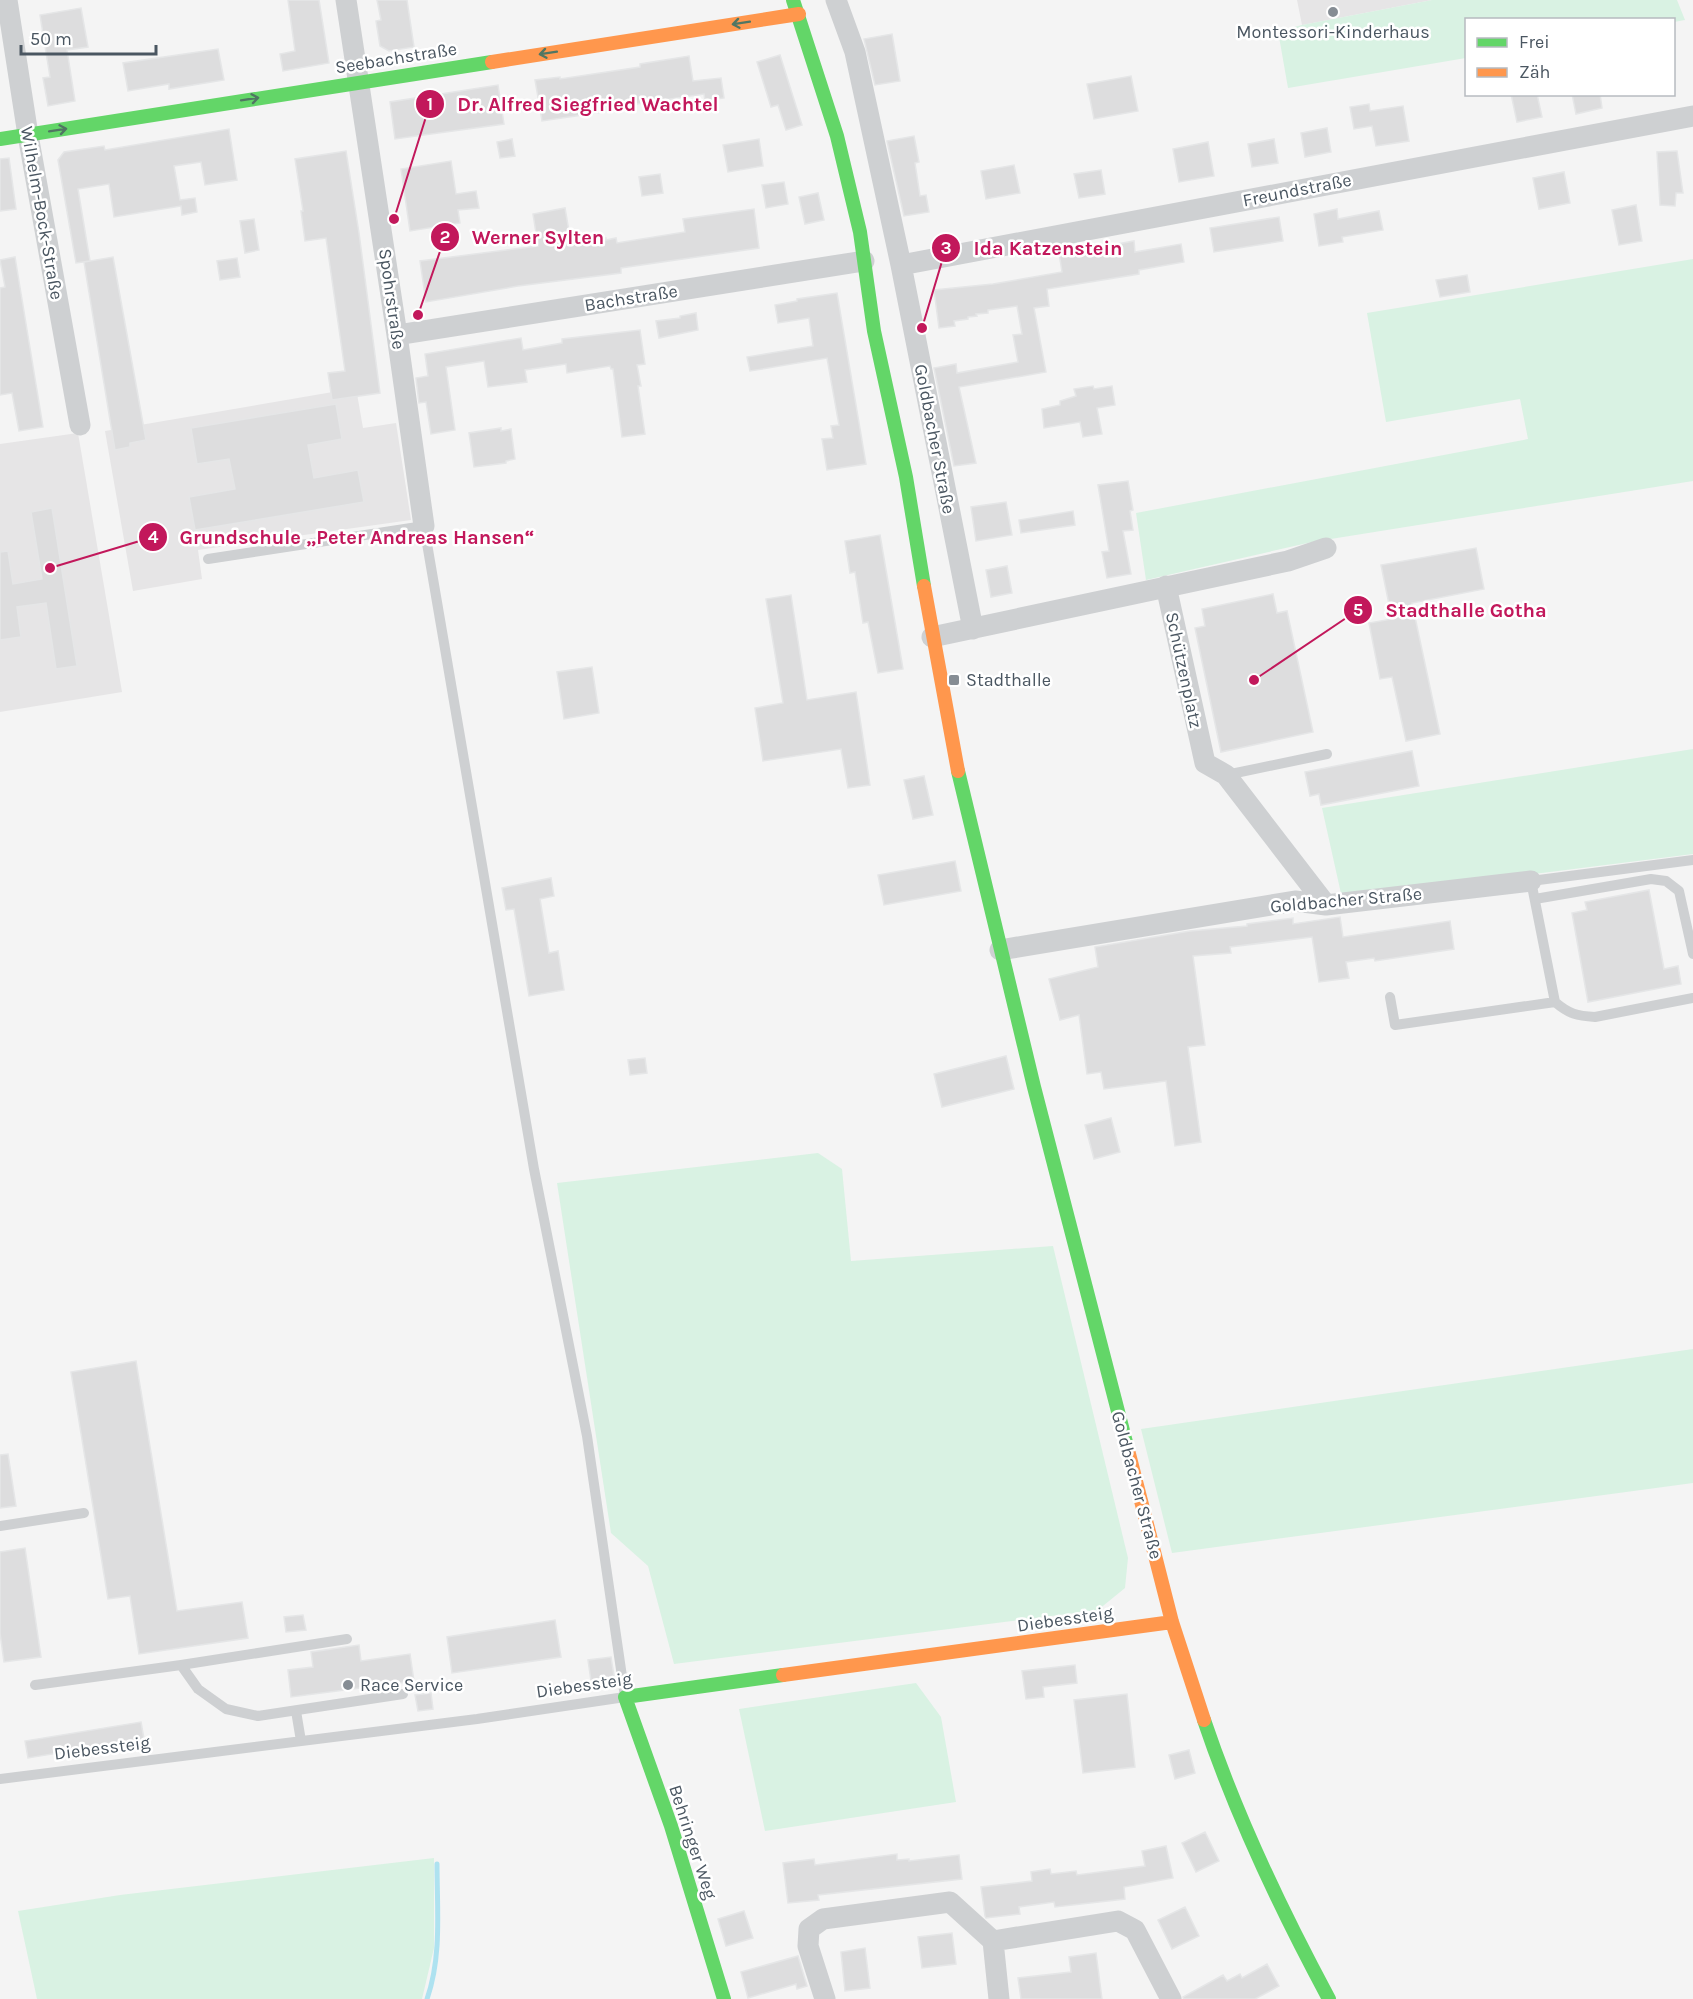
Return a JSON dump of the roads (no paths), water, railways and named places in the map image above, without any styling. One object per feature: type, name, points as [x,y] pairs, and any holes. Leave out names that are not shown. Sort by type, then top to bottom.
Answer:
[{"type":"main road","name":"Goldbacher Straße","points":[[793,0],[837,136],[860,232],[874,331],[906,477],[932,637],[963,800],[1172,1622],[1216,1755],[1243,1822],[1309,1962],[1329,1999]]},
{"type":"main road","name":"Seebachstraße","points":[[0,139],[799,14]]},
{"type":"main road","name":"Diebessteig","points":[[625,1697],[1172,1622]]},
{"type":"main road","name":"Behringer Weg","points":[[625,1697],[670,1826],[724,1999]]},
{"type":"street","name":"Wilhelm-Bock-Straße","points":[[7,0],[28,135],[80,425]]},
{"type":"street","name":"Spohrstraße","points":[[346,0],[424,526]]},
{"type":"street","name":"Goldbacher Straße","points":[[836,0],[855,52],[901,265],[973,629]]},
{"type":"street","name":"Freundstraße","points":[[901,265],[1693,116]]},
{"type":"street","name":"Bachstraße","points":[[397,335],[864,261]]},
{"type":"street","points":[[1166,586],[1288,561],[1326,548]]},
{"type":"street","name":"Schützenplatz","points":[[973,629],[1166,586],[1205,763],[1226,775],[1326,905]]},
{"type":"street","points":[[932,637],[973,629]]},
{"type":"street","name":"Goldbacher Straße","points":[[1000,950],[1295,901],[1326,905],[1533,890]]},
{"type":"street","points":[[825,1999],[808,1946],[809,1929],[823,1919],[950,1902],[993,1941],[999,1999]]},
{"type":"street","points":[[993,1941],[1118,1921],[1135,1930],[1171,1999]]},
{"type":"lane","points":[[208,559],[424,526],[532,1158],[587,1436],[625,1697]]},
{"type":"lane","points":[[1226,775],[1327,754]]},
{"type":"lane","name":"Goldbacher Straße","points":[[1533,890],[1693,860]]},
{"type":"lane","points":[[1693,954],[1679,891],[1666,881],[1651,879],[1533,890],[1555,1002],[1567,1012],[1595,1017],[1693,998]]},
{"type":"lane","points":[[1390,997],[1395,1025],[1555,1002]]},
{"type":"lane","points":[[0,1526],[84,1513]]},
{"type":"lane","points":[[35,1685],[346,1639]]},
{"type":"lane","points":[[181,1665],[198,1689],[226,1709],[258,1716],[403,1694]]},
{"type":"lane","name":"Diebessteig","points":[[0,1779],[477,1719],[625,1697]]},
{"type":"lane","points":[[296,1711],[301,1741]]},
{"type":"waterway","points":[[427,1999],[437,1949],[437,1864]]},
{"type":"place","name":"Montessori-Kinderhaus","points":[[1333,12]]},
{"type":"place","name":"Dr. Alfred Siegfried Wachtel","points":[[394,219]]},
{"type":"place","name":"Werner Sylten","points":[[418,315]]},
{"type":"place","name":"Ida Katzenstein","points":[[922,328]]},
{"type":"place","name":"Grundschule „Peter Andreas Hansen“","points":[[50,568]]},
{"type":"place","name":"Stadthalle","points":[[954,680]]},
{"type":"place","name":"Stadthalle Gotha","points":[[1254,680]]},
{"type":"place","name":"Race Service","points":[[348,1685]]}]
